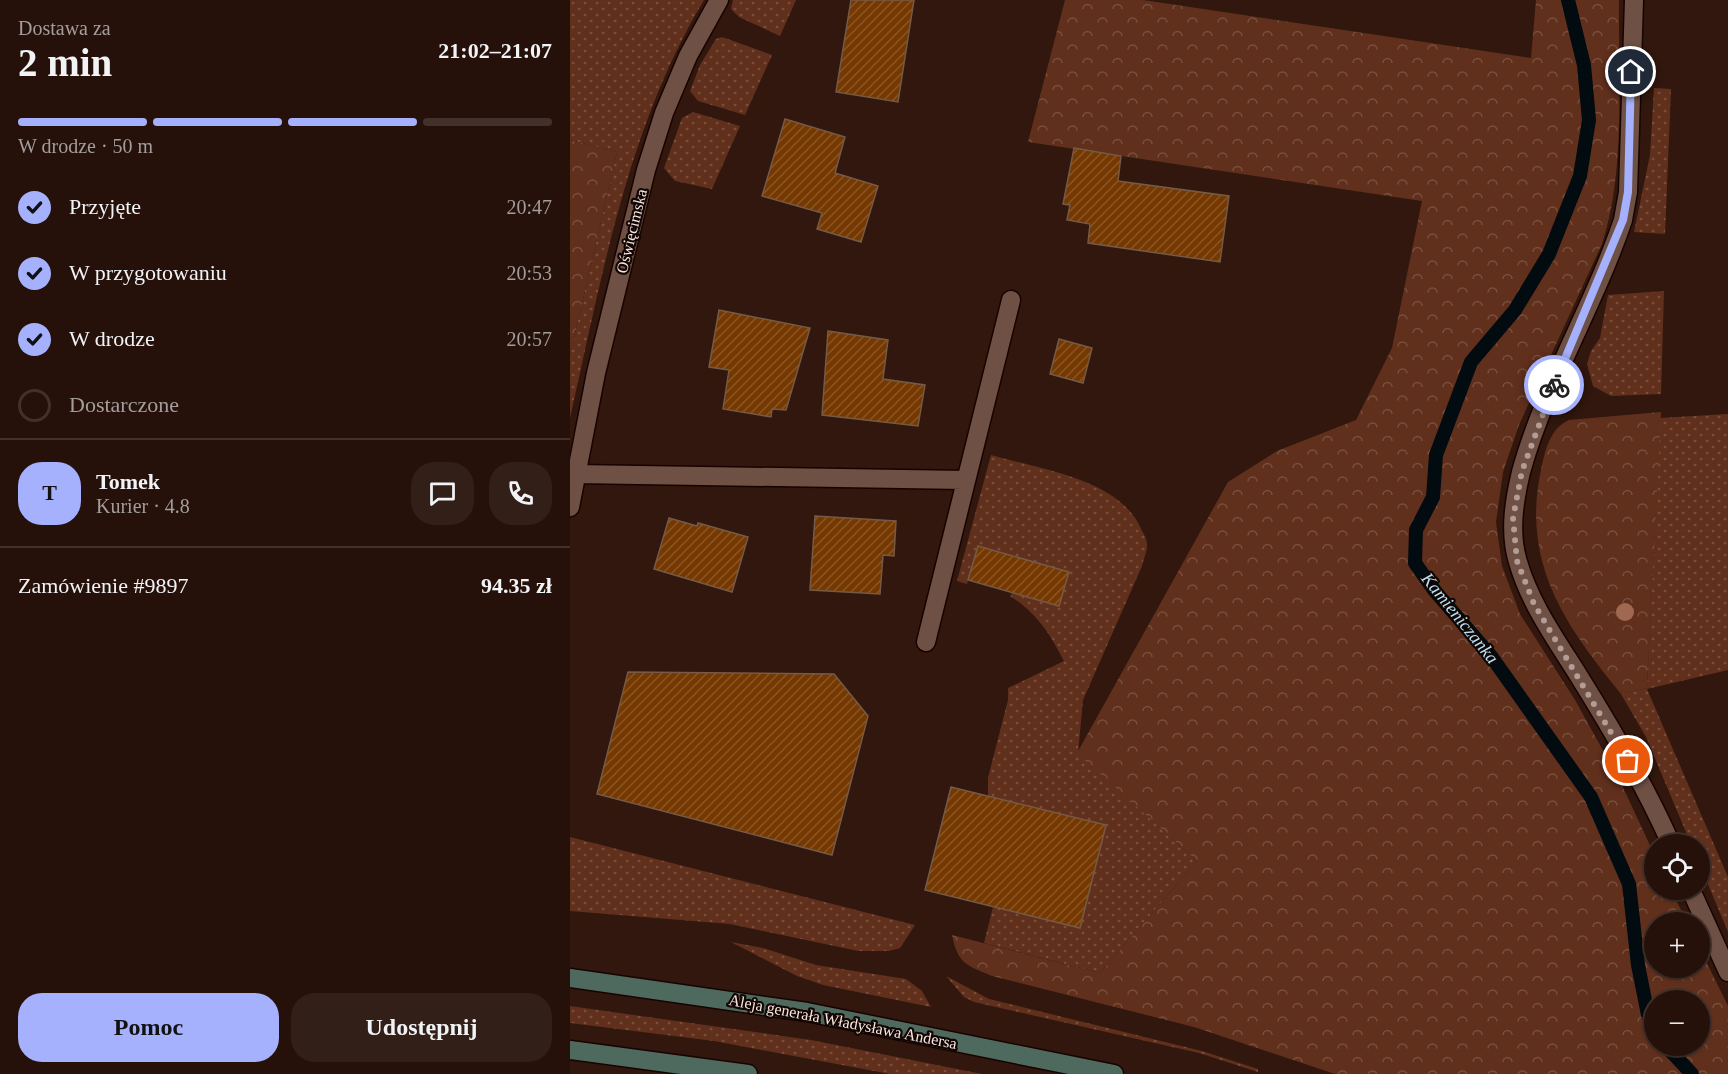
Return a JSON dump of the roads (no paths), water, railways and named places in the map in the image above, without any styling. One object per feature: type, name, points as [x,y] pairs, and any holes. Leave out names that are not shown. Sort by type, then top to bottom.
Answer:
[{"type":"main road","name":"Aleja generała Władysława Andersa","points":[[570,978],[807,1012],[1114,1074]]},
{"type":"main road","points":[[570,1050],[748,1074]]},
{"type":"street","name":"Oświęcimska","points":[[570,507],[596,373],[646,170],[668,104],[688,56],[719,0]]},
{"type":"street","points":[[1634,0],[1628,192],[1623,220],[1547,402],[1522,471],[1513,518],[1517,561],[1534,604],[1628,761],[1666,834]]},
{"type":"street","points":[[926,642],[1011,300]]},
{"type":"street","points":[[576,474],[965,480]]},
{"type":"street","points":[[1696,900],[1728,972]]},
{"type":"waterway","name":"Kamieniczanka","points":[[1568,0],[1584,65],[1589,120],[1580,176],[1549,254],[1515,310],[1471,362],[1436,455],[1433,497],[1416,530],[1415,563],[1434,590],[1491,656],[1591,797],[1629,884],[1638,965],[1644,995]]},
{"type":"waterway","name":"Kamieniczanka","points":[[1675,1056],[1692,1074]]}]
